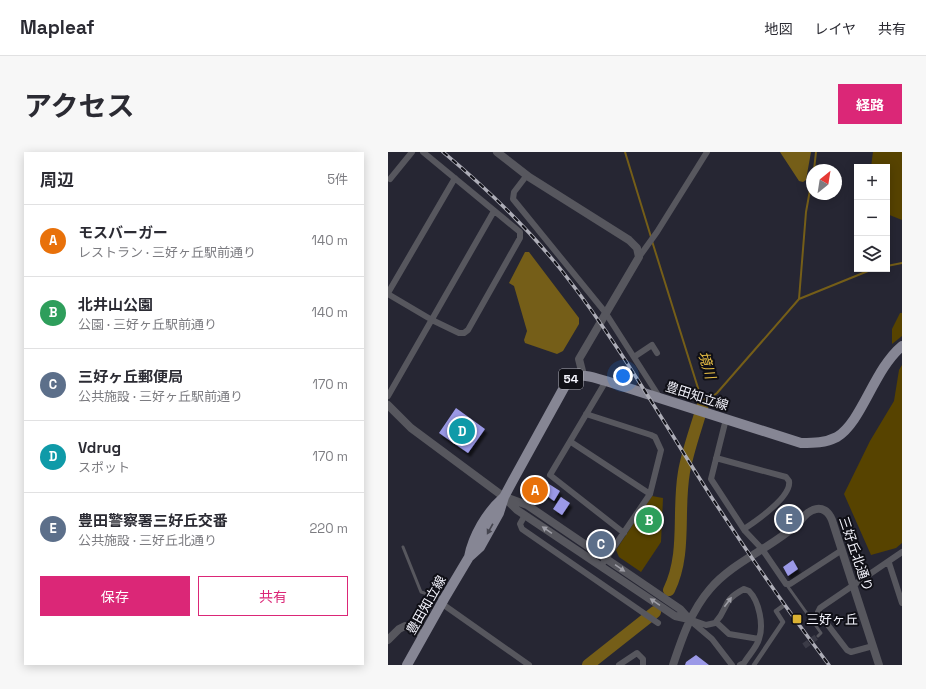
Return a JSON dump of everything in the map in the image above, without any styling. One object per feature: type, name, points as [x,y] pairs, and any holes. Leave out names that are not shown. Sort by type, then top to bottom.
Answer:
[{"type":"main road","name":"豊田知立線","points":[[407,665],[442,601],[469,557],[471,545],[490,512],[504,497],[566,384],[576,375],[583,375],[606,381],[801,443],[818,444],[836,437],[849,426],[879,373],[893,354],[902,346]]},
{"type":"street","points":[[389,179],[412,152]]},
{"type":"street","points":[[423,152],[520,232],[520,238],[468,330],[464,333],[459,333],[432,320],[388,294],[454,178]]},
{"type":"street","points":[[497,152],[527,175],[629,240],[637,248],[639,257]]},
{"type":"street","points":[[583,375],[579,359],[605,312],[707,152]]},
{"type":"street","points":[[527,175],[512,194],[513,199],[605,312],[660,398]]},
{"type":"street","points":[[388,396],[494,211]]},
{"type":"street","points":[[634,357],[652,345],[657,353]]},
{"type":"street","points":[[606,381],[551,477],[624,533]]},
{"type":"street","points":[[388,405],[411,428],[504,497],[517,510],[675,616],[706,625],[716,622],[720,618],[726,601],[730,597],[744,589],[749,591],[757,604],[760,619],[760,639],[744,663],[740,665]]},
{"type":"street","points":[[586,414],[655,437],[661,450],[650,494],[601,566]]},
{"type":"street","points":[[721,418],[716,458],[711,479],[744,529],[762,549],[786,584],[790,584],[842,550]]},
{"type":"street","points":[[571,442],[650,494]]},
{"type":"street","points":[[716,458],[786,477],[789,481],[788,490],[771,509],[744,529]]},
{"type":"street","points":[[504,497],[527,505],[680,609],[712,639],[732,665]]},
{"type":"street","name":"三好丘北通り","points":[[673,665],[689,619],[710,589],[724,576],[795,526],[808,512],[820,509],[824,509],[831,516],[879,665]]},
{"type":"street","points":[[525,515],[520,524],[522,529],[658,623]]},
{"type":"street","points":[[873,646],[851,652],[818,612],[820,608],[889,563],[902,552]]},
{"type":"street","points":[[889,563],[902,603]]},
{"type":"street","points":[[442,601],[529,665]]},
{"type":"street","points":[[754,665],[783,622],[776,611],[783,606]]},
{"type":"street","points":[[716,622],[730,634],[760,639]]},
{"type":"street","points":[[388,640],[399,629],[405,626],[424,635]]},
{"type":"street","points":[[619,665],[637,653],[643,659],[643,665]]},
{"type":"lane","points":[[403,547],[421,592],[442,601]]},
{"type":"lane","points":[[786,584],[821,633],[818,636]]},
{"type":"shaded area","points":[[780,152],[811,152],[809,164],[806,164],[806,180],[803,182],[799,181]]},
{"type":"shaded area","points":[[873,152],[902,152],[902,220],[890,215],[890,164],[871,164]]},
{"type":"shaded area","points":[[525,252],[529,252],[579,318],[579,324],[563,351],[557,354],[525,343],[524,340],[527,331],[514,286],[509,283]]},
{"type":"shaded area","points":[[900,313],[902,313],[902,336],[892,344],[892,329]]},
{"type":"shaded area","points":[[902,365],[902,543],[896,548],[871,555],[844,494],[870,441],[894,401],[899,370]]},
{"type":"shaded area","points":[[652,496],[663,498],[661,542],[641,572],[619,557],[616,550]]},
{"type":"building","points":[[456,408],[485,429],[468,453],[439,433]]},
{"type":"building","points":[[549,484],[560,491],[554,501],[543,493]]},
{"type":"building","points":[[561,497],[570,503],[562,515],[553,509]]},
{"type":"building","points":[[793,560],[798,569],[788,576],[783,567]]},
{"type":"building","points":[[696,655],[709,665],[685,665],[686,662]]},
{"type":"waterway","name":"境川","points":[[625,152],[651,237]]},
{"type":"waterway","points":[[815,164],[816,152]]},
{"type":"waterway","points":[[799,299],[808,200]]},
{"type":"waterway","points":[[652,241],[703,404],[717,393],[799,299],[866,272]]},
{"type":"waterway","points":[[890,265],[902,263]]},
{"type":"waterway","name":"境川","points":[[669,590],[675,576],[680,547],[684,472],[690,446],[703,404]]},
{"type":"waterway","name":"境川","points":[[588,665],[655,612]]},
{"type":"tunnel","points":[[804,646],[818,636]]},
{"type":"railway","points":[[443,152],[490,194],[535,239],[583,298],[640,383],[740,541],[829,665]]},
{"type":"place","name":"Vdrug","points":[[462,431]]},
{"type":"place","name":"モスバーガー","points":[[535,490]]},
{"type":"place","name":"豊田警察署三好丘交番","points":[[789,519]]},
{"type":"place","name":"北井山公園","points":[[649,520]]},
{"type":"place","name":"三好ヶ丘郵便局","points":[[601,544]]},
{"type":"place","name":"三好ヶ丘","points":[[797,619]]}]
